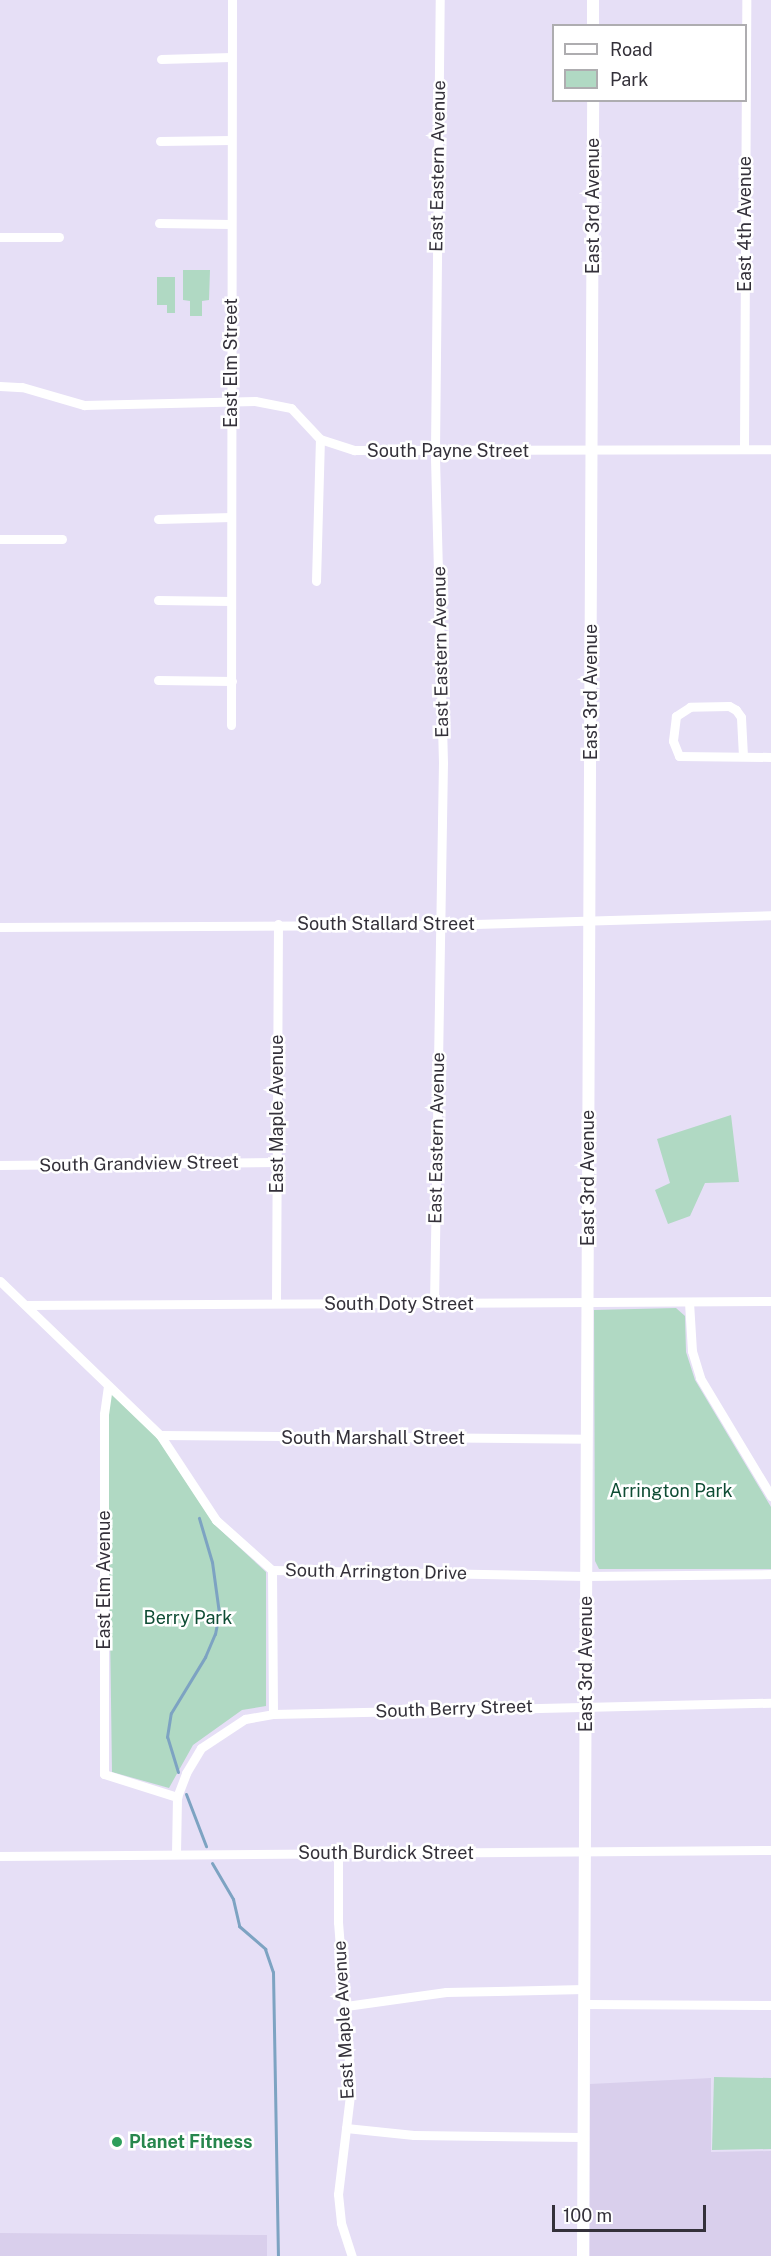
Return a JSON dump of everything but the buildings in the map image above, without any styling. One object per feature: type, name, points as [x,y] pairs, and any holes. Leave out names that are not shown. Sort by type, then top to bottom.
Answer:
[{"type":"street","name":"East Elm Street","points":[[231,725],[232,0]]},
{"type":"street","name":"East Eastern Avenue","points":[[434,1304],[443,763],[435,451],[440,0]]},
{"type":"street","points":[[593,0],[593,24]]},
{"type":"street","name":"East 4th Avenue","points":[[746,0],[746,24]]},
{"type":"street","points":[[161,59],[231,57]]},
{"type":"street","name":"East 3rd Avenue","points":[[583,2256],[593,102]]},
{"type":"street","name":"East 4th Avenue","points":[[744,448],[746,102]]},
{"type":"street","points":[[160,141],[231,140]]},
{"type":"street","points":[[159,223],[231,224]]},
{"type":"street","points":[[0,237],[59,237]]},
{"type":"street","name":"South Payne Street","points":[[0,386],[22,387],[84,405],[255,401],[291,408],[320,439],[354,450],[593,452],[771,449]]},
{"type":"street","points":[[316,581],[320,439]]},
{"type":"street","points":[[158,519],[231,517]]},
{"type":"street","points":[[0,539],[62,539]]},
{"type":"street","points":[[158,600],[231,601]]},
{"type":"street","points":[[158,680],[232,681]]},
{"type":"street","points":[[743,756],[741,717],[736,710],[729,706],[690,707],[676,716],[673,727],[675,754],[771,757]]},
{"type":"street","name":"South Stallard Street","points":[[0,927],[440,925],[589,918],[771,915]]},
{"type":"street","name":"East Maple Avenue","points":[[276,1303],[279,924]]},
{"type":"street","name":"South Grandview Street","points":[[0,1165],[277,1162]]},
{"type":"street","name":"South Arrington Drive","points":[[0,1281],[160,1435],[216,1520],[272,1570],[586,1576],[771,1574]]},
{"type":"street","name":"South Doty Street","points":[[27,1305],[587,1304],[771,1301]]},
{"type":"street","points":[[689,1302],[692,1352],[700,1378],[771,1496]]},
{"type":"street","name":"East Elm Avenue","points":[[108,1386],[104,1414],[104,1774],[177,1797]]},
{"type":"street","name":"South Marshall Street","points":[[160,1435],[587,1439]]},
{"type":"street","points":[[272,1570],[273,1714]]},
{"type":"street","name":"South Berry Street","points":[[176,1854],[177,1797],[201,1748],[245,1719],[273,1714],[771,1703]]},
{"type":"street","name":"South Burdick Street","points":[[0,1856],[771,1850]]},
{"type":"street","name":"East Maple Avenue","points":[[338,1854],[338,1922],[351,2087],[338,2194],[341,2223],[352,2256]]},
{"type":"street","points":[[346,2006],[446,1992],[584,1989]]},
{"type":"street","points":[[585,2004],[771,2005]]},
{"type":"street","points":[[346,2128],[414,2135],[584,2137]]},
{"type":"shaded area","points":[[711,2078],[711,2152],[771,2151],[771,2256],[590,2256],[590,2084]]},
{"type":"shaded area","points":[[0,2233],[267,2235],[267,2256],[0,2256]]},
{"type":"green space","points":[[183,270],[210,270],[209,300],[202,301],[202,316],[190,316],[190,301],[183,300]]},
{"type":"green space","points":[[157,277],[175,277],[175,313],[167,313],[167,305],[157,305]]},
{"type":"green space","points":[[731,1115],[739,1182],[705,1183],[690,1216],[668,1224],[655,1190],[670,1183],[657,1139]]},
{"type":"green space","name":"Arrington Park","points":[[676,1308],[685,1316],[686,1352],[695,1380],[771,1507],[771,1569],[599,1569],[595,1561],[594,1310]]},
{"type":"green space","name":"Berry Park","points":[[112,1390],[156,1436],[214,1524],[266,1572],[266,1706],[242,1710],[193,1745],[169,1788],[112,1772],[107,1412]]},
{"type":"green space","points":[[714,2077],[771,2078],[771,2149],[712,2150]]},
{"type":"waterway","points":[[178,1772],[167,1737],[171,1713],[205,1657],[215,1634],[219,1613],[212,1562],[199,1518]]},
{"type":"waterway","points":[[186,1794],[206,1846]]},
{"type":"waterway","points":[[212,1863],[233,1899],[239,1926],[265,1949],[273,1972],[278,2256]]},
{"type":"place","name":"Planet Fitness","points":[[117,2142]]}]
